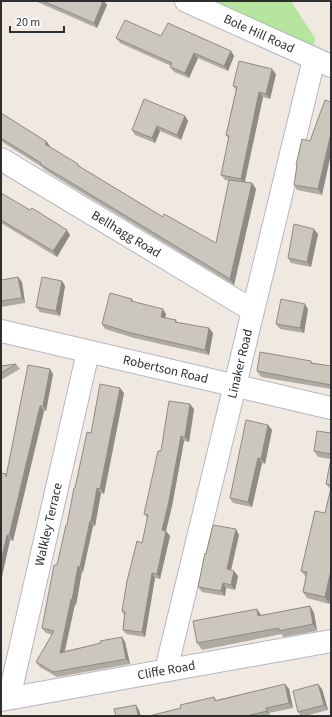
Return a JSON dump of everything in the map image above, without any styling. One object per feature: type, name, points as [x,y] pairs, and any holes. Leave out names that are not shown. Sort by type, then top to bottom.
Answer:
[{"type":"street","name":"Bole Hill Road","points":[[186,1],[322,62]]},
{"type":"street","name":"Linaker Road","points":[[166,670],[252,310],[322,62]]},
{"type":"street","name":"Bellhagg Road","points":[[1,159],[252,310]]},
{"type":"street","name":"Robertson Road","points":[[1,331],[331,408]]},
{"type":"street","name":"Walkley Terrace","points":[[5,699],[88,352]]},
{"type":"street","name":"Cliffe Road","points":[[5,699],[331,641]]},
{"type":"green space","points":[[212,1],[291,1],[315,38],[314,46]]},
{"type":"building","points":[[43,1],[103,1],[94,23]]},
{"type":"building","points":[[125,20],[161,36],[168,23],[231,51],[224,66],[194,53],[185,73],[170,67],[172,63],[116,38]]},
{"type":"building","points":[[239,61],[272,69],[266,94],[259,92],[241,179],[221,175],[229,136],[226,135],[237,87],[233,86]]},
{"type":"building","points":[[144,99],[185,116],[177,135],[157,126],[152,138],[132,130]]},
{"type":"building","points":[[325,100],[331,102],[331,133],[318,189],[294,185],[296,165],[302,139],[310,141]]},
{"type":"building","points":[[1,113],[47,142],[45,144],[78,164],[77,165],[163,217],[164,214],[216,243],[229,180],[252,183],[230,279],[40,164],[41,163],[1,138]]},
{"type":"building","points":[[1,193],[30,210],[32,208],[67,230],[53,251],[1,220]]},
{"type":"building","points":[[294,224],[314,229],[307,262],[288,258]]},
{"type":"building","points":[[18,277],[22,298],[1,301],[1,280]]},
{"type":"building","points":[[42,277],[62,281],[56,311],[36,307]]},
{"type":"building","points":[[110,293],[132,299],[131,301],[163,309],[161,317],[176,320],[175,322],[209,328],[205,350],[131,333],[102,324]]},
{"type":"building","points":[[281,299],[305,304],[300,328],[276,324]]},
{"type":"building","points":[[260,352],[331,366],[331,385],[257,371]]},
{"type":"building","points":[[16,364],[1,373],[1,366]]},
{"type":"building","points":[[28,365],[50,369],[43,406],[40,406],[9,536],[7,535],[1,561],[1,473],[6,474],[6,477]]},
{"type":"building","points":[[100,384],[120,388],[100,489],[97,488],[80,567],[78,566],[60,653],[101,643],[100,641],[122,637],[126,659],[53,672],[36,662],[54,631],[42,628],[54,565],[57,565],[67,525],[87,432],[91,433]]},
{"type":"building","points":[[169,401],[190,404],[185,437],[181,436],[162,530],[166,531],[157,574],[152,573],[142,632],[123,630],[125,612],[122,611],[127,581],[137,541],[142,543],[148,515],[144,514],[158,451],[161,451]]},
{"type":"building","points":[[246,420],[268,425],[261,459],[258,458],[248,502],[230,498]]},
{"type":"building","points":[[317,431],[331,433],[331,454],[314,451]]},
{"type":"building","points":[[331,458],[331,485],[326,484]]},
{"type":"building","points":[[331,488],[331,570],[325,597],[303,592],[307,572],[301,571],[315,511],[325,513]]},
{"type":"building","points":[[213,525],[236,529],[227,569],[234,571],[231,585],[223,583],[221,591],[198,587]]},
{"type":"building","points":[[310,606],[313,624],[279,631],[279,628],[197,643],[193,621],[257,609],[258,616]]},
{"type":"building","points":[[285,684],[289,703],[266,708],[267,711],[247,716],[149,716],[181,708],[180,705],[214,697],[215,701]]},
{"type":"building","points":[[318,684],[324,705],[298,712],[293,691]]},
{"type":"building","points":[[136,705],[138,716],[116,716],[114,709]]}]
